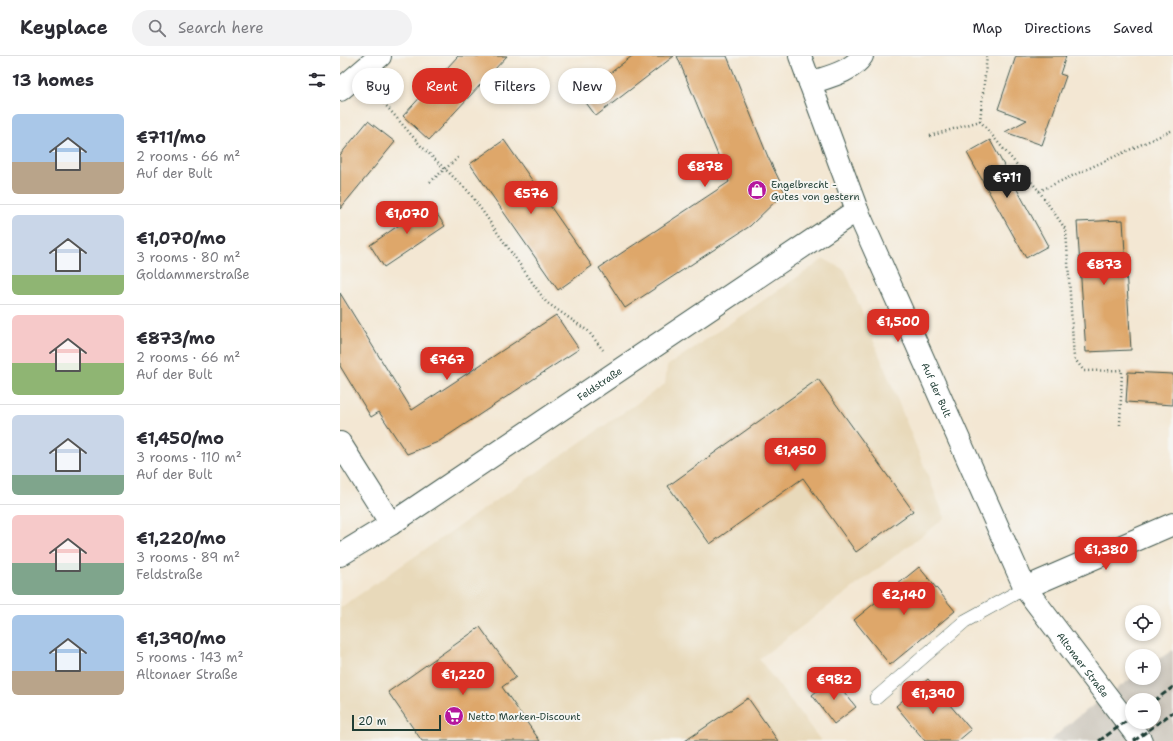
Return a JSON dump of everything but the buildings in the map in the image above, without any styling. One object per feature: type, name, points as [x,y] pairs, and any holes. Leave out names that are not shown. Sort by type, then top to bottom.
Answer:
[{"type":"street","points":[[365,68],[380,56]]},
{"type":"street","name":"Auf der Bult","points":[[800,56],[857,210],[1025,588]]},
{"type":"street","points":[[810,83],[838,73],[858,62],[862,56]]},
{"type":"street","points":[[340,90],[352,79]]},
{"type":"street","name":"Feldstraße","points":[[340,555],[391,524],[857,210]]},
{"type":"street","points":[[340,443],[391,524]]},
{"type":"street","points":[[1025,588],[1173,524]]},
{"type":"street","name":"Altonaer Straße","points":[[1025,588],[1142,741]]},
{"type":"lane","points":[[876,698],[965,620],[1025,588]]},
{"type":"path","points":[[987,56],[980,121],[1039,191],[1066,230],[1074,358],[1084,371],[1122,370],[1120,425]]},
{"type":"path","points":[[383,104],[444,170],[469,192],[546,302],[588,331],[619,370]]},
{"type":"path","points":[[930,136],[980,121]]},
{"type":"path","points":[[1039,191],[1173,130]]},
{"type":"path","points":[[430,182],[460,156]]},
{"type":"shaded area","points":[[824,259],[845,270],[945,518],[759,659],[821,741],[340,741],[340,608],[665,384],[667,366]]},
{"type":"shaded area","points":[[1173,650],[1173,741],[1050,741],[1076,718],[1125,683],[1125,685],[1161,685],[1161,658]]},
{"type":"railway","points":[[1161,696],[1173,687]]},
{"type":"railway","points":[[1134,741],[1173,712]]},
{"type":"railway","points":[[1099,741],[1125,722]]},
{"type":"place","name":"Engelbrecht - Gutes von gestern","points":[[757,190]]},
{"type":"place","name":"Netto Marken-Discount","points":[[454,716]]}]
